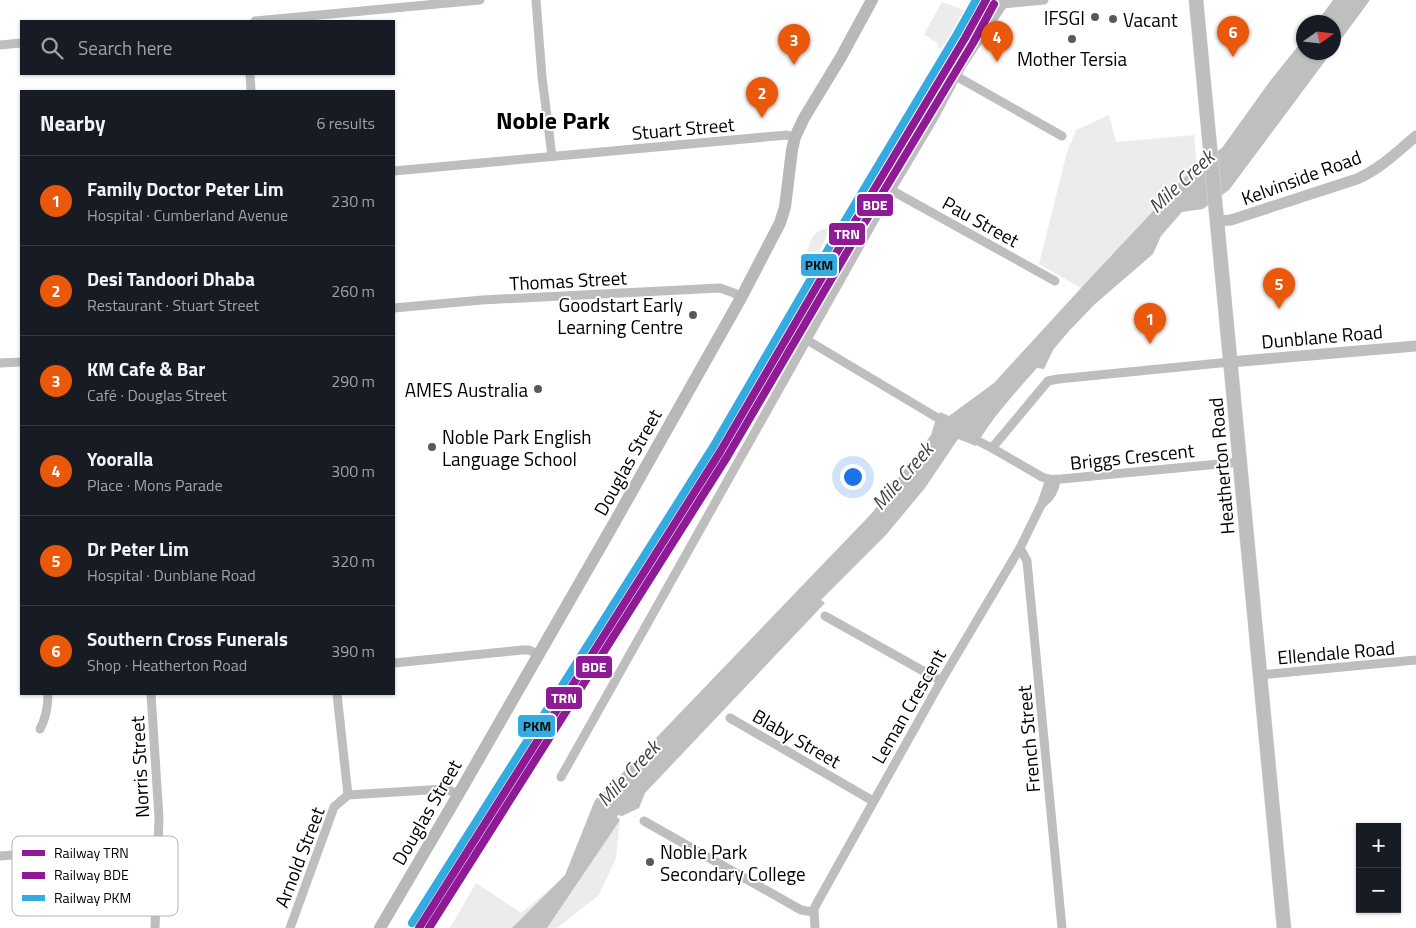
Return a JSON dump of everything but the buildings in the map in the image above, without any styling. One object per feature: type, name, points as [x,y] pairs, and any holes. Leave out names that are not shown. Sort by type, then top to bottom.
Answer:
[{"type":"main road","name":"Douglas Street","points":[[380,928],[539,654],[741,298],[780,223],[785,207],[795,136],[872,0]]},
{"type":"main road","name":"Heatherton Road","points":[[1196,0],[1284,928]]},
{"type":"street","points":[[266,20],[480,0]]},
{"type":"street","points":[[536,0],[542,77],[552,156]]},
{"type":"street","points":[[991,0],[1004,2],[1044,0]]},
{"type":"street","points":[[561,777],[956,76],[1004,2]]},
{"type":"street","points":[[0,45],[20,43]]},
{"type":"street","points":[[250,75],[251,90]]},
{"type":"street","points":[[956,76],[1062,136]]},
{"type":"street","name":"Stuart Street","points":[[395,171],[787,135],[795,136]]},
{"type":"street","name":"Kelvinside Road","points":[[1216,221],[1231,220],[1357,179],[1384,164],[1416,136]]},
{"type":"street","name":"Pau Street","points":[[891,190],[1055,281]]},
{"type":"street","name":"Thomas Street","points":[[395,308],[482,300],[720,288],[741,298]]},
{"type":"street","points":[[807,340],[936,417]]},
{"type":"street","name":"Dunblane Road","points":[[1230,362],[1416,346]]},
{"type":"street","points":[[0,363],[20,362]]},
{"type":"street","points":[[992,448],[1048,381],[1230,362]]},
{"type":"street","points":[[980,442],[1042,477],[1053,479]]},
{"type":"street","name":"Briggs Crescent","points":[[1053,479],[1240,462]]},
{"type":"street","name":"Leman Crescent","points":[[815,928],[814,912],[816,903],[941,681],[1020,548],[1042,503],[1051,496],[1055,488],[1053,479]]},
{"type":"street","name":"French Street","points":[[1020,548],[1027,561],[1062,928]]},
{"type":"street","points":[[825,616],[941,681]]},
{"type":"street","points":[[395,664],[522,650],[529,650],[539,654]]},
{"type":"street","name":"Ellendale Road","points":[[1260,675],[1416,660]]},
{"type":"street","points":[[40,729],[44,722],[48,695]]},
{"type":"street","name":"Norris Street","points":[[151,695],[159,818],[158,836]]},
{"type":"street","points":[[338,695],[348,795]]},
{"type":"street","name":"Blaby Street","points":[[730,718],[874,800]]},
{"type":"street","name":"Arnold Street","points":[[290,928],[334,807],[348,795],[444,789],[458,795]]},
{"type":"street","points":[[644,821],[801,910],[814,912]]},
{"type":"shaded area","points":[[942,2],[963,10],[972,34],[955,64],[943,58],[946,52],[937,47],[938,44],[924,34]]},
{"type":"shaded area","points":[[1109,115],[1116,142],[1194,135],[1197,165],[1081,288],[1039,264],[1067,152],[1076,130]]},
{"type":"shaded area","points":[[831,228],[811,268],[808,267],[808,252],[812,238],[820,230]]},
{"type":"shaded area","points":[[617,817],[620,820],[616,858],[599,895],[557,928],[450,928],[476,883],[521,913],[565,877]]},
{"type":"water","points":[[1333,0],[1370,0],[1341,39],[1341,15],[1322,15]]},
{"type":"water","name":"Mile Creek","points":[[1296,49],[1296,60],[1326,60],[1229,190],[1203,209],[1182,212],[1161,236],[1153,254],[1095,304],[1069,331],[1053,350],[1044,369],[1037,368],[1020,387],[982,435],[976,446],[958,439],[925,488],[885,536],[821,600],[825,603],[645,793],[639,808],[622,816],[618,815],[617,817],[620,820],[547,928],[512,928],[565,875],[595,800],[872,513],[931,435],[940,412],[949,416],[994,383],[1185,177],[1197,165],[1222,148],[1270,81]]},
{"type":"rail line","name":"PKM","points":[[412,923],[713,447],[976,0]]},
{"type":"rail line","name":"TRN","points":[[419,928],[720,452],[986,0]]},
{"type":"rail line","name":"BDE","points":[[429,928],[727,457],[853,242],[973,43],[994,4]]},
{"type":"place","name":"IFSGI","points":[[1095,17]]},
{"type":"place","name":"Vacant","points":[[1113,19]]},
{"type":"place","name":"Mother Tersia","points":[[1072,39]]},
{"type":"place","name":"Southern Cross Funerals","points":[[1233,57]]},
{"type":"place","name":"Yooralla","points":[[997,62]]},
{"type":"place","name":"KM Cafe & Bar","points":[[794,65]]},
{"type":"place","name":"Desi Tandoori Dhaba","points":[[762,118]]},
{"type":"place","name":"Dr Peter Lim","points":[[1279,309]]},
{"type":"place","name":"Goodstart Early Learning Centre","points":[[693,315]]},
{"type":"place","name":"Family Doctor Peter Lim","points":[[1150,344]]},
{"type":"place","name":"AMES Australia","points":[[538,389]]},
{"type":"place","name":"Noble Park English Language School","points":[[432,447]]},
{"type":"place","name":"Noble Park Secondary College","points":[[650,862]]},
{"type":"district","name":"Noble Park","points":[[553,120]]}]
